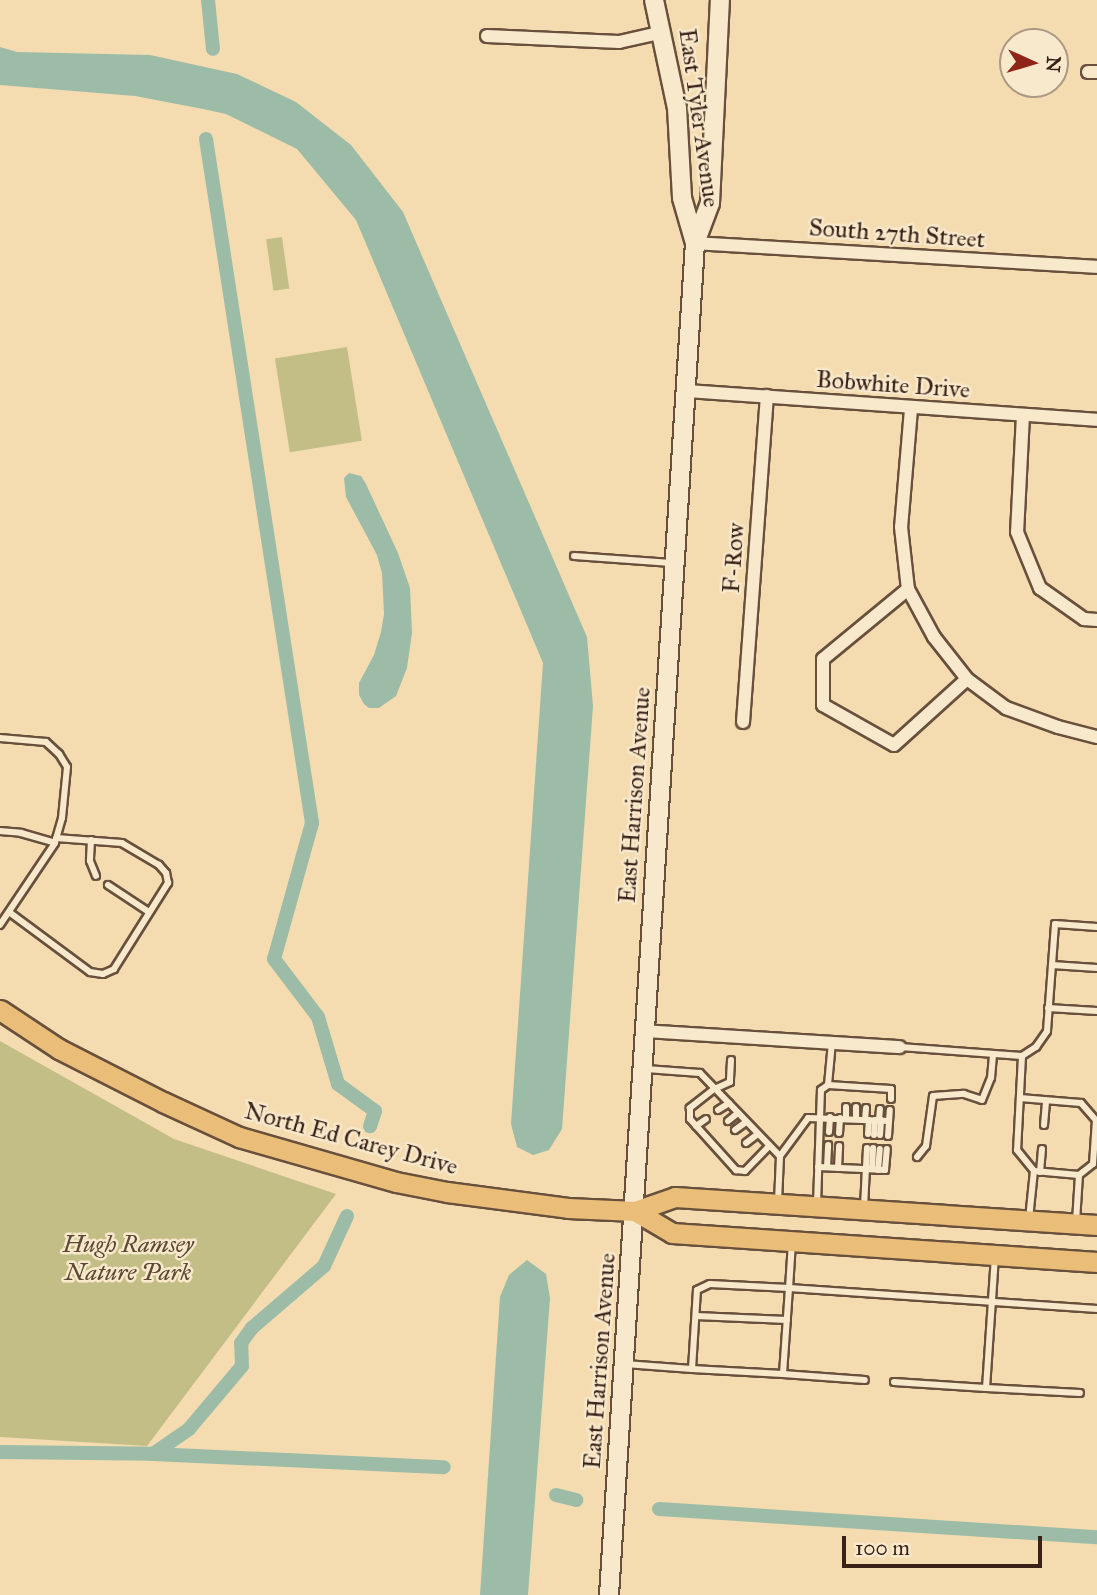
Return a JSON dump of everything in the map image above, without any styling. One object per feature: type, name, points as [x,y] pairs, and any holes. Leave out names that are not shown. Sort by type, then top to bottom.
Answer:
[{"type":"main road","name":"East Tyler Avenue","points":[[654,0],[663,32],[677,108],[682,198],[695,243]]},
{"type":"main road","name":"East Harrison Avenue","points":[[609,1595],[695,243],[710,203],[720,0]]},
{"type":"main road","name":"North Ed Carey Drive","points":[[0,1010],[59,1049],[239,1137],[396,1182],[447,1192],[568,1208],[635,1211]]},
{"type":"main road","points":[[635,1211],[675,1197],[1097,1225]]},
{"type":"main road","points":[[635,1211],[672,1233],[1097,1262]]},
{"type":"street","points":[[487,36],[619,43],[663,32]]},
{"type":"street","name":"South 27th Street","points":[[695,243],[1097,267]]},
{"type":"street","name":"Bobwhite Drive","points":[[686,391],[911,410],[1097,421]]},
{"type":"street","name":"F-Row","points":[[743,722],[767,396]]},
{"type":"street","points":[[911,410],[901,527],[908,589],[934,638],[967,679],[1006,708],[1058,727],[1097,737]]},
{"type":"street","points":[[1023,415],[1017,532],[1040,588],[1084,619],[1097,620]]},
{"type":"street","points":[[908,589],[823,659],[823,705],[894,745],[967,679]]},
{"type":"street","points":[[644,1031],[900,1047]]},
{"type":"lane","points":[[574,556],[674,563]]},
{"type":"lane","points":[[0,738],[46,742],[59,754],[67,767],[62,818],[56,841],[0,925]]},
{"type":"lane","points":[[0,831],[56,841],[122,843],[159,865],[166,873],[168,883],[114,969],[103,974],[90,972],[9,912]]},
{"type":"lane","points":[[90,840],[90,861],[96,876]]},
{"type":"lane","points":[[108,885],[149,912]]},
{"type":"lane","points":[[900,1047],[1022,1056],[1036,1047],[1046,1031],[1055,924],[1097,927]]},
{"type":"lane","points":[[1052,965],[1097,968]]},
{"type":"lane","points":[[1048,1008],[1097,1011]]},
{"type":"lane","points":[[828,1085],[832,1042]]},
{"type":"lane","points":[[917,1157],[926,1146],[933,1096],[964,1094],[982,1100],[992,1079],[993,1054]]},
{"type":"lane","points":[[1020,1098],[1081,1103],[1096,1120],[1093,1164],[1079,1175],[1037,1171],[1017,1150],[1022,1056]]},
{"type":"lane","points":[[731,1060],[730,1082],[714,1088],[690,1108],[690,1119],[736,1170],[745,1171],[769,1146]]},
{"type":"lane","points":[[642,1068],[700,1073],[780,1156]]},
{"type":"lane","points":[[816,1206],[821,1090],[828,1085],[891,1089],[891,1099]]},
{"type":"lane","points":[[847,1096],[848,1086]]},
{"type":"lane","points":[[857,1096],[858,1087]]},
{"type":"lane","points":[[867,1097],[868,1088]]},
{"type":"lane","points":[[880,1098],[881,1088]]},
{"type":"lane","points":[[1044,1125],[1046,1101]]},
{"type":"lane","points":[[718,1110],[729,1103]]},
{"type":"lane","points":[[839,1133],[846,1107]]},
{"type":"lane","points":[[856,1107],[856,1119]]},
{"type":"lane","points":[[866,1108],[876,1120],[878,1135],[876,1120],[880,1109]]},
{"type":"lane","points":[[778,1204],[780,1156],[808,1118],[820,1116],[876,1120],[890,1110]]},
{"type":"lane","points":[[728,1121],[738,1113]]},
{"type":"lane","points":[[829,1132],[830,1117]]},
{"type":"lane","points":[[696,1126],[706,1119]]},
{"type":"lane","points":[[735,1130],[746,1122]]},
{"type":"lane","points":[[707,1137],[715,1130]]},
{"type":"lane","points":[[746,1143],[758,1134]]},
{"type":"lane","points":[[715,1146],[723,1139]]},
{"type":"lane","points":[[827,1167],[828,1145]]},
{"type":"lane","points":[[838,1168],[839,1146]]},
{"type":"lane","points":[[818,1167],[872,1169],[885,1170],[877,1148],[872,1169],[863,1209]]},
{"type":"lane","points":[[1029,1220],[1042,1149]]},
{"type":"lane","points":[[726,1159],[735,1153]]},
{"type":"lane","points":[[1076,1223],[1079,1175]]},
{"type":"lane","points":[[783,1374],[792,1241]]},
{"type":"lane","points":[[986,1388],[995,1255]]},
{"type":"lane","points":[[692,1369],[697,1290],[710,1284],[1097,1309]]},
{"type":"lane","points":[[696,1316],[787,1320]]},
{"type":"lane","points":[[624,1364],[865,1380]]},
{"type":"lane","points":[[894,1382],[1080,1393]]},
{"type":"green space","points":[[282,237],[289,288],[273,291],[266,239]]},
{"type":"green space","points":[[347,347],[362,441],[290,452],[275,358]]},
{"type":"green space","name":"Hugh Ramsey Nature Park","points":[[0,1041],[174,1139],[336,1194],[147,1446],[0,1437]]},
{"type":"shaded area","points":[[0,47],[17,52],[150,55],[237,74],[296,102],[351,145],[403,212],[587,637],[593,706],[562,1129],[549,1150],[533,1155],[517,1147],[511,1124],[543,663],[356,220],[297,149],[226,114],[135,96],[0,85]]},
{"type":"shaded area","points":[[349,473],[361,476],[366,484],[398,553],[410,588],[412,633],[407,668],[396,696],[379,708],[369,708],[364,704],[359,695],[359,683],[374,655],[381,632],[384,614],[382,573],[377,555],[346,497],[344,478]]},
{"type":"shaded area","points":[[527,1260],[546,1274],[550,1298],[528,1595],[480,1595],[500,1297],[509,1275]]},
{"type":"waterway","points":[[208,0],[213,49]]},
{"type":"waterway","points":[[206,139],[312,823],[274,959],[318,1017],[338,1084],[375,1111],[370,1126]]},
{"type":"waterway","points":[[0,1452],[153,1454],[189,1429],[242,1366],[241,1343],[252,1328],[324,1266],[347,1216]]},
{"type":"waterway","points":[[153,1454],[444,1467]]},
{"type":"waterway","points":[[556,1495],[576,1500]]},
{"type":"waterway","points":[[659,1509],[1097,1537]]}]
